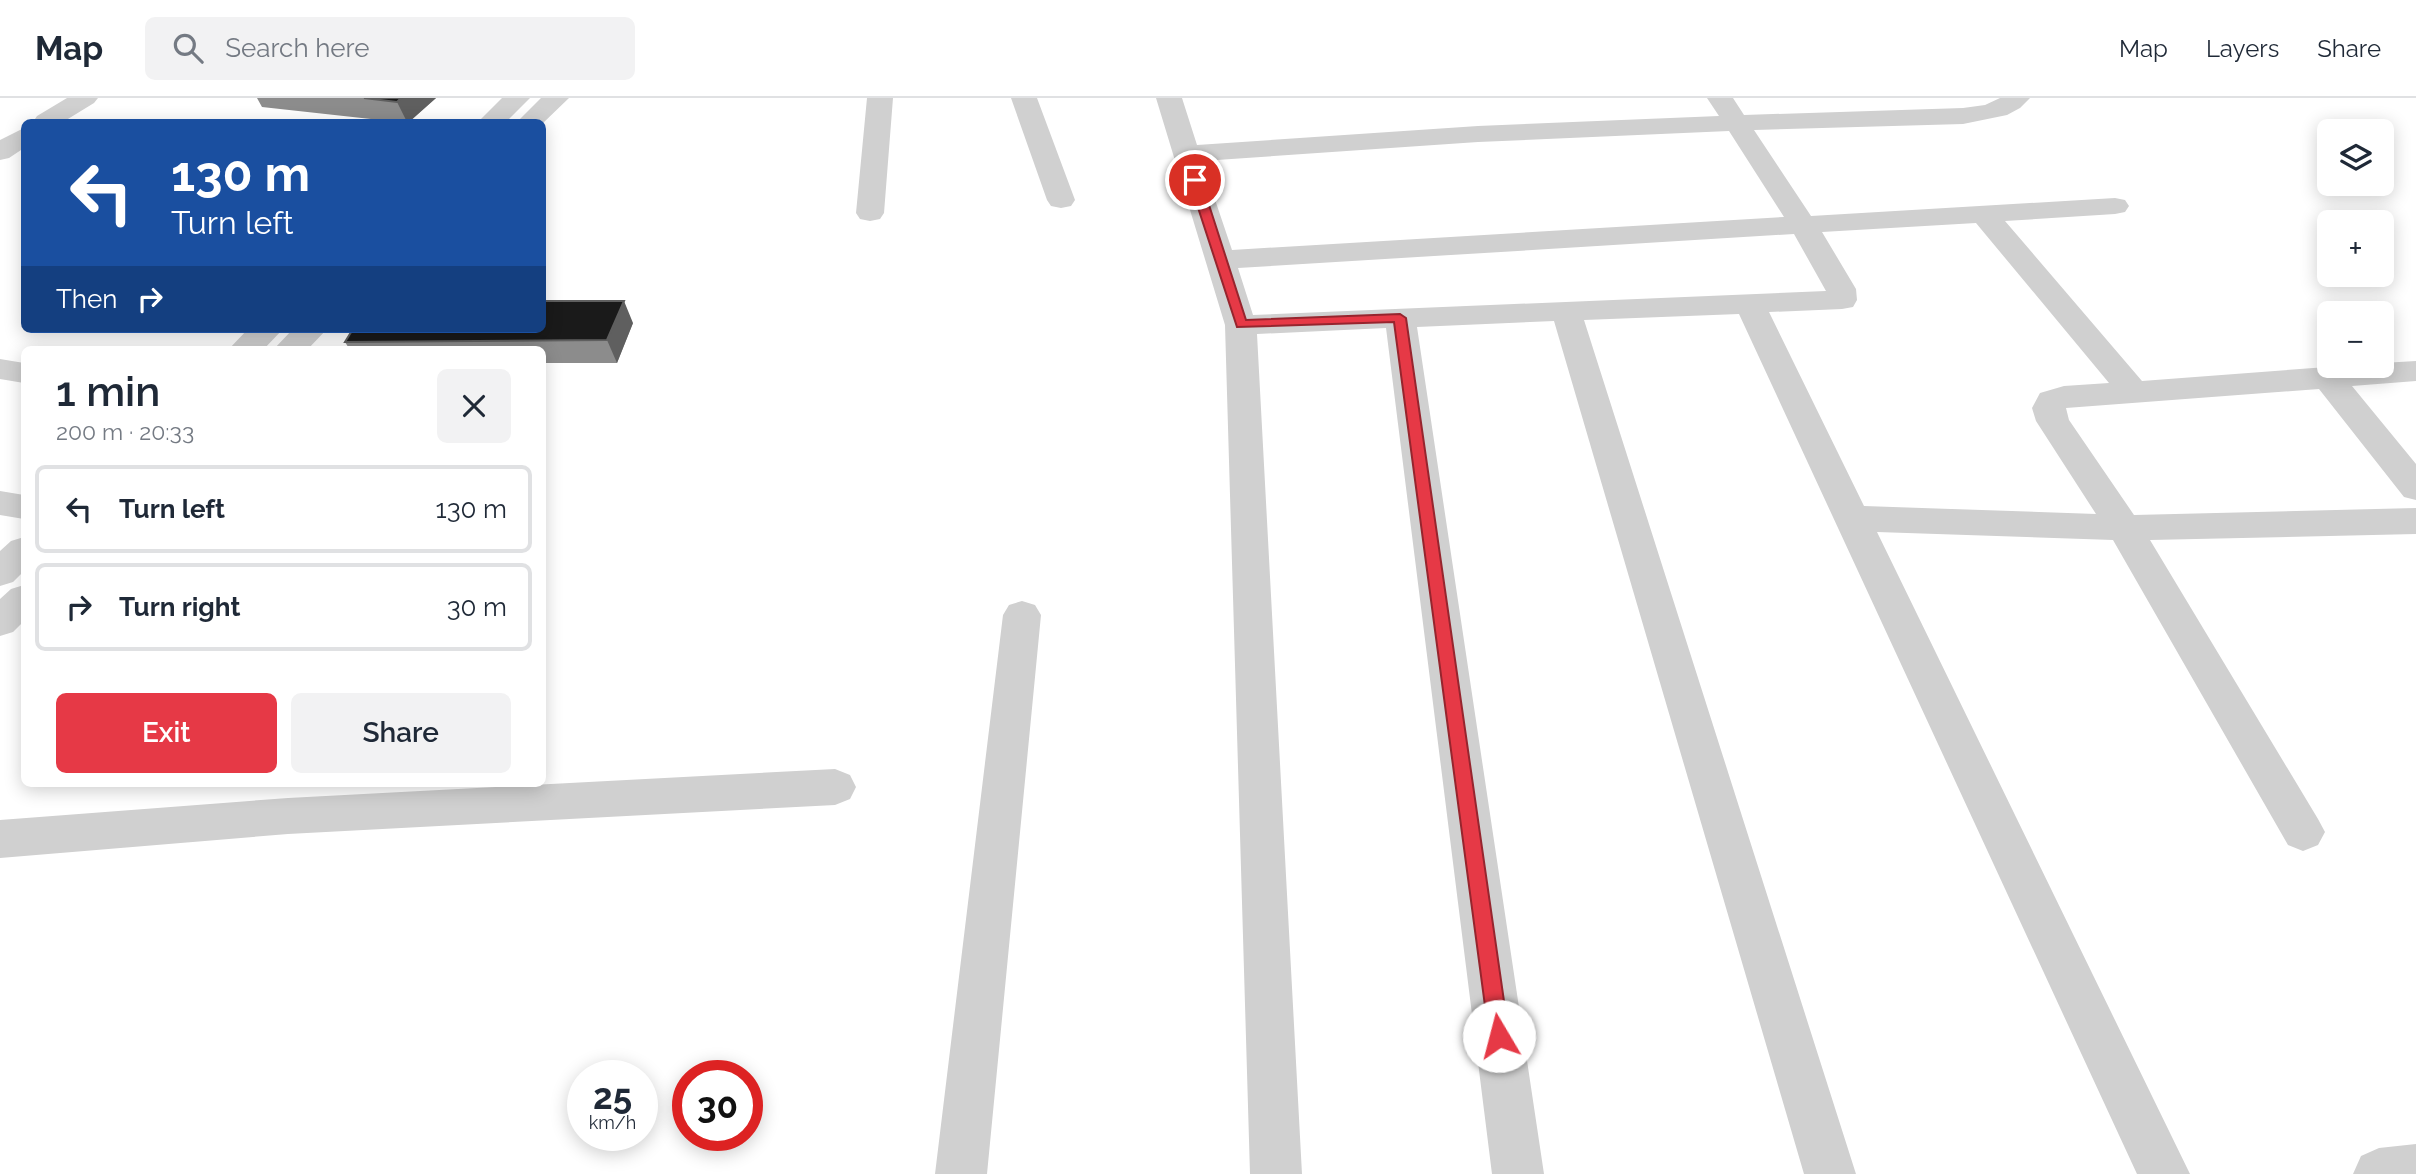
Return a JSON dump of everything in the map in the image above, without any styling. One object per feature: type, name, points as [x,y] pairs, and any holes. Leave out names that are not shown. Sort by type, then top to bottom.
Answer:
[{"type":"street","points":[[51,119],[85,98]]},
{"type":"street","points":[[494,119],[517,98]]},
{"type":"street","points":[[533,119],[556,98]]},
{"type":"street","points":[[870,213],[880,98]]},
{"type":"street","points":[[1024,98],[1061,200]]},
{"type":"street","points":[[1169,98],[1241,325],[1276,1174]]},
{"type":"street","points":[[1241,325],[1842,300],[1841,289],[1804,226],[1720,98]]},
{"type":"street","points":[[1187,154],[1343,141],[1737,122],[1963,116],[2000,109],[2017,98]]},
{"type":"street","points":[[0,152],[21,138]]},
{"type":"street","points":[[1220,260],[2115,206]]},
{"type":"street","points":[[1983,213],[2134,392]]},
{"type":"street","points":[[1749,302],[2164,1174]]},
{"type":"street","points":[[1566,311],[1830,1174]]},
{"type":"street","points":[[1400,318],[1518,1174]]},
{"type":"street","points":[[248,346],[263,333]]},
{"type":"street","points":[[293,346],[307,333]]},
{"type":"street","points":[[0,369],[21,372]]},
{"type":"street","points":[[2394,372],[2416,371]]},
{"type":"street","points":[[2303,832],[2124,528],[2053,421],[2049,408],[2052,401],[2064,397],[2317,378]]},
{"type":"street","points":[[2329,378],[2416,488]]},
{"type":"street","points":[[0,503],[21,506]]},
{"type":"street","points":[[1854,518],[2124,528],[2416,520]]},
{"type":"street","points":[[0,572],[21,553]]},
{"type":"street","points":[[0,621],[21,601]]},
{"type":"street","points":[[961,1174],[1022,615]]},
{"type":"street","points":[[0,839],[288,816],[835,787]]},
{"type":"building","points":[[364,98],[401,98],[397,102]]},
{"type":"building","points":[[546,301],[624,301],[607,340],[345,342],[351,333],[546,333]]},
{"type":"route","points":[[1195,180],[1241,325],[1400,318],[1499,1036]]}]
